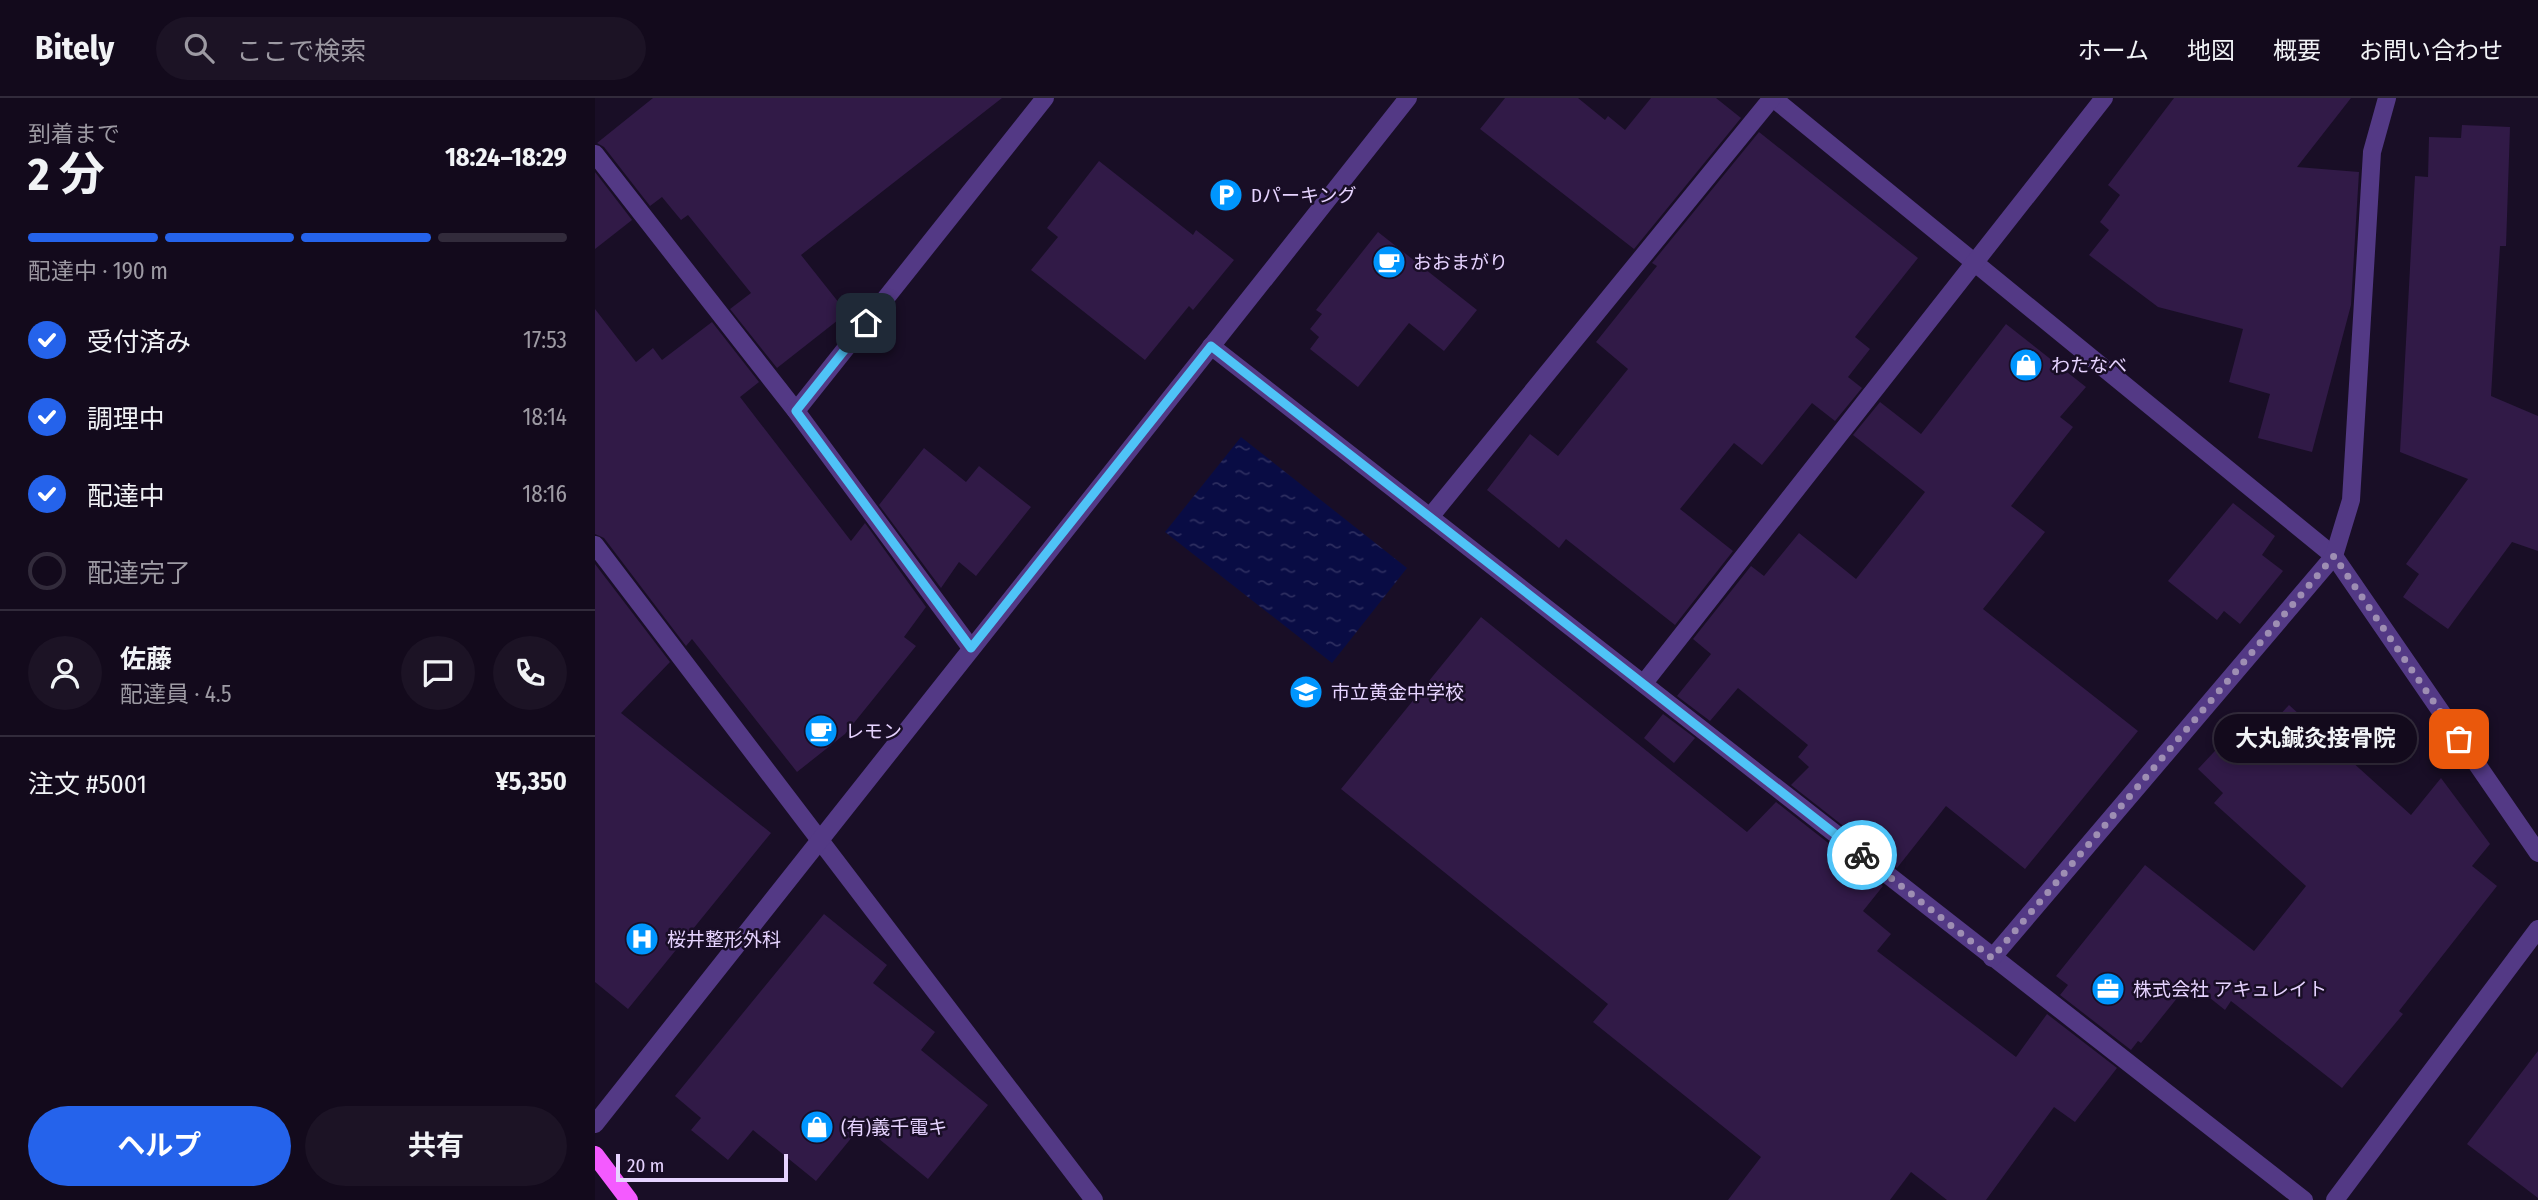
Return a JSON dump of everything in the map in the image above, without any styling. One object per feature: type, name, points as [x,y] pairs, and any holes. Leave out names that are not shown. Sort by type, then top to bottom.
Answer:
[{"type":"main road","points":[[595,1155],[629,1200]]},
{"type":"street","points":[[796,411],[1045,98]]},
{"type":"street","points":[[595,1124],[818,838],[1408,98]]},
{"type":"street","points":[[1430,517],[1773,98],[1975,260],[2334,556],[2538,853]]},
{"type":"street","points":[[1644,683],[2104,98]]},
{"type":"street","points":[[1992,958],[2334,556],[2351,500],[2372,152],[2387,98]]},
{"type":"street","points":[[595,154],[796,411],[971,648]]},
{"type":"street","points":[[1211,346],[2304,1200]]},
{"type":"street","points":[[595,545],[1094,1200]]},
{"type":"street","points":[[2335,1200],[2538,929]]},
{"type":"water","points":[[1241,437],[1407,568],[1332,663],[1165,532]]},
{"type":"building","points":[[653,98],[1002,98],[801,255],[847,313],[777,368],[730,309],[751,293],[688,215],[681,220],[662,197],[650,206],[604,147],[597,143]]},
{"type":"building","points":[[1505,98],[1578,98],[1605,120],[1608,116],[1625,130],[1651,98],[1716,98],[1741,118],[1634,249],[1480,129]]},
{"type":"building","points":[[2174,98],[2351,98],[2297,167],[2359,172],[2351,305],[2312,452],[2258,438],[2270,394],[2229,382],[2243,329],[2158,307],[2089,255],[2109,230],[2100,222],[2120,195],[2108,185]]},
{"type":"building","points":[[2462,125],[2510,127],[2506,246],[2500,246],[2491,396],[2538,416],[2538,551],[2512,542],[2448,629],[2403,597],[2419,574],[2406,564],[2468,479],[2400,452],[2415,176],[2428,177],[2429,137],[2461,138]]},
{"type":"building","points":[[1759,132],[1918,258],[1855,337],[1870,349],[1848,377],[1862,388],[1835,421],[1812,403],[1762,465],[1734,443],[1680,509],[1733,551],[1675,625],[1566,539],[1559,548],[1487,490],[1530,434],[1558,456],[1628,369],[1596,342],[1657,266],[1652,263]]},
{"type":"building","points":[[1099,161],[1193,235],[1196,230],[1234,260],[1193,310],[1189,306],[1145,360],[1031,270],[1058,237],[1047,228]]},
{"type":"building","points":[[595,172],[632,220],[595,249]]},
{"type":"building","points":[[1378,232],[1477,310],[1444,351],[1409,323],[1358,387],[1310,349],[1319,337],[1310,329],[1322,314],[1316,310]]},
{"type":"building","points":[[595,309],[636,362],[653,348],[662,360],[712,322],[759,382],[740,397],[851,541],[865,523],[926,607],[904,637],[916,646],[845,734],[797,772],[692,639],[686,646],[604,538],[595,534]]},
{"type":"building","points":[[2006,324],[2086,387],[2060,417],[2073,427],[2011,506],[2045,532],[1983,609],[2138,731],[2025,869],[1946,806],[1897,868],[1791,785],[1809,767],[1798,757],[1808,745],[1738,688],[1710,721],[1677,696],[1711,654],[1693,639],[1751,566],[1764,576],[1799,533],[1856,579],[1925,492],[1853,435],[1880,402],[1921,434]]},
{"type":"building","points":[[924,448],[966,482],[979,466],[1031,507],[976,576],[959,562],[941,588],[879,505]]},
{"type":"building","points":[[2233,503],[2275,536],[2262,555],[2283,571],[2240,624],[2224,611],[2217,620],[2168,581]]},
{"type":"building","points":[[595,564],[670,662],[621,713],[771,833],[628,1009],[595,982]]},
{"type":"building","points":[[1481,617],[1747,832],[1776,802],[1883,886],[1863,911],[1891,934],[1877,951],[2016,1057],[2047,1014],[2117,1068],[2075,1122],[2054,1107],[1986,1200],[1947,1200],[1911,1172],[1890,1200],[1728,1200],[1761,1157],[1593,1022],[1608,1004],[1341,789]]},
{"type":"building","points":[[2289,705],[2411,815],[2441,778],[2490,844],[2472,866],[2497,886],[2399,1011],[2403,1014],[2342,1088],[2231,1001],[2225,1010],[2190,982],[2141,1043],[2138,1041],[2131,1050],[2060,995],[2068,985],[2056,976],[2145,865],[2254,951],[2306,886],[2214,803],[2223,793],[2198,769],[2229,736],[2246,752]]},
{"type":"building","points":[[1663,714],[1695,738],[1674,763],[1644,738]]},
{"type":"building","points":[[824,914],[887,965],[873,983],[935,1032],[921,1050],[988,1105],[928,1179],[862,1125],[816,1181],[753,1130],[728,1160],[691,1130],[701,1118],[675,1096]]},
{"type":"building","points":[[2538,1051],[2538,1198],[2467,1144]]},
{"type":"way so far","points":[[1862,855],[1992,958],[2334,556],[2459,739]]},
{"type":"place","name":"Dパーキング","points":[[1226,195]]},
{"type":"place","name":"おおまがり","points":[[1389,262]]},
{"type":"place","name":"わたなべ","points":[[2026,365]]},
{"type":"place","name":"市立黄金中学校","points":[[1306,692]]},
{"type":"place","name":"レモン","points":[[821,731]]},
{"type":"place","name":"大丸鍼灸接骨院","points":[[2459,739]]},
{"type":"place","name":"桜井整形外科","points":[[642,939]]},
{"type":"place","name":"株式会社 アキュレイト","points":[[2108,989]]},
{"type":"place","name":"(有)義千電キ","points":[[817,1127]]},
{"type":"route","points":[[866,323],[796,411],[971,648],[1211,346],[1862,855]]}]
